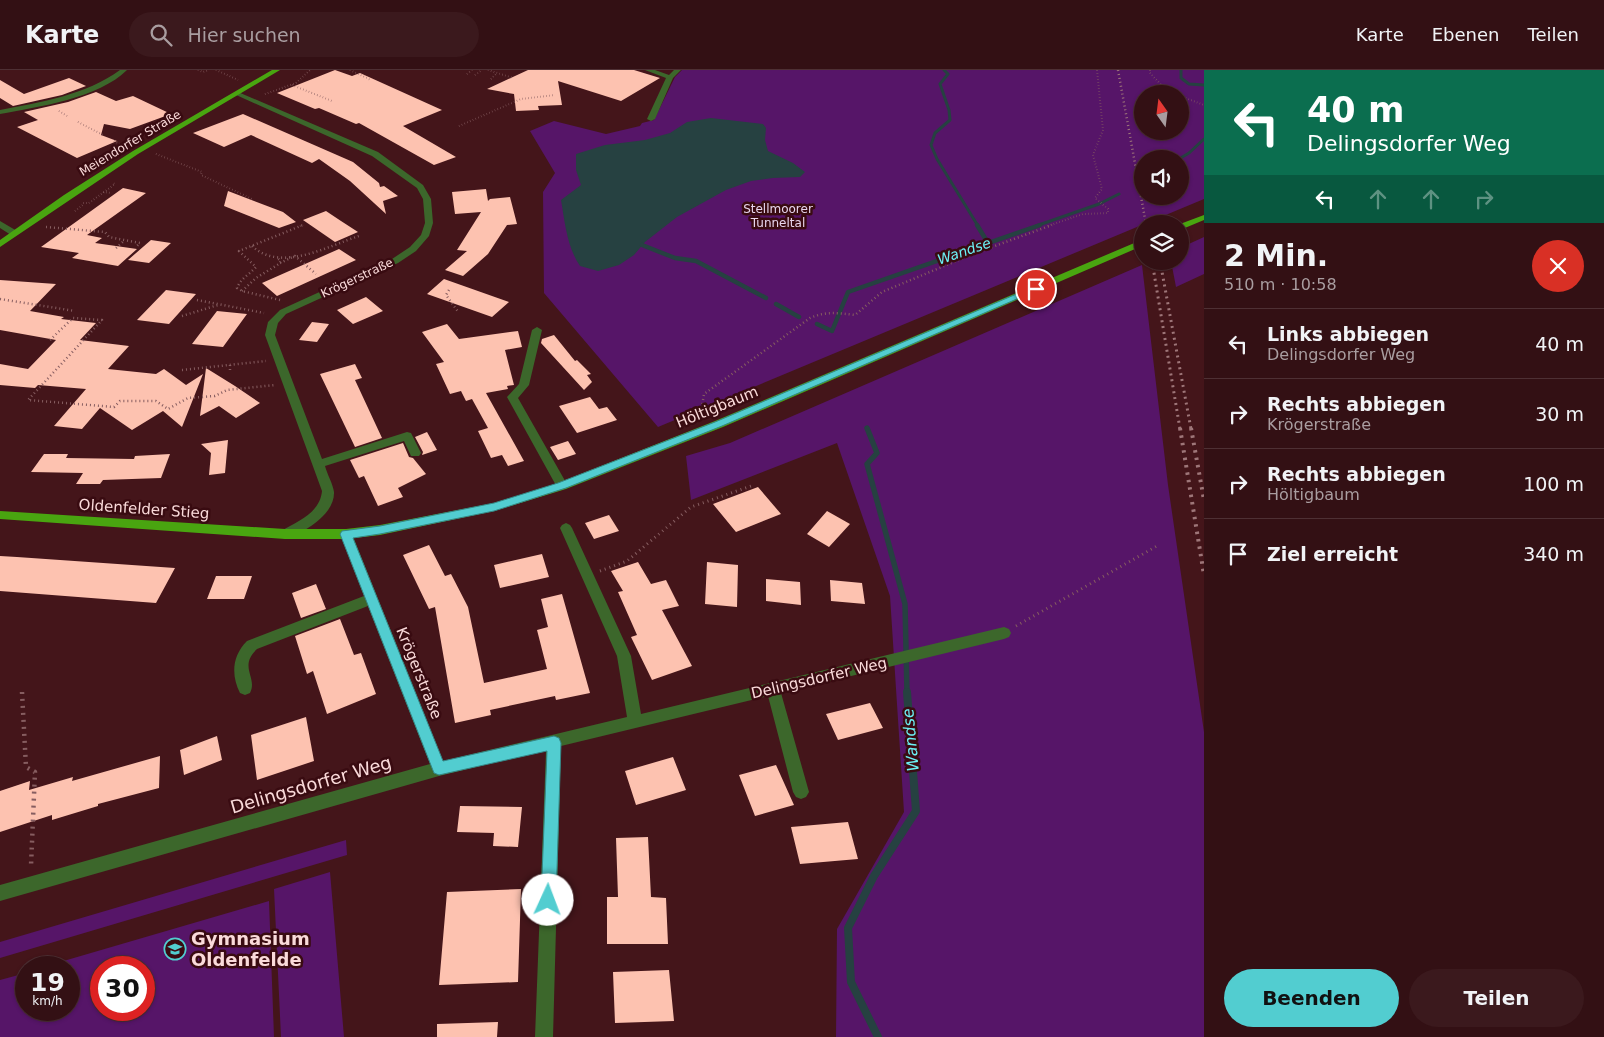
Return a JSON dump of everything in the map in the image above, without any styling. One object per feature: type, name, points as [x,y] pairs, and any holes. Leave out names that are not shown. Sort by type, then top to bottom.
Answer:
[{"type":"main road","name":"Meiendorfer Straße","points":[[0,244],[68,194],[134,152],[276,70]]},
{"type":"main road","points":[[1189,223],[1204,217]]},
{"type":"main road","name":"Höltigbaum","points":[[285,534],[346,534],[380,530],[494,507],[562,486],[719,424],[1134,246]]},
{"type":"main road","name":"Oldenfelder Stieg","points":[[0,515],[285,534]]},
{"type":"street","points":[[0,112],[62,97],[106,81],[124,70]]},
{"type":"street","points":[[648,70],[670,77]]},
{"type":"street","points":[[651,119],[670,77],[678,70]]},
{"type":"street","name":"Krögerstraße","points":[[236,93],[375,154],[420,187],[427,199],[430,223],[425,236],[413,249],[395,261],[283,312],[279,316]]},
{"type":"street","points":[[0,224],[14,233]]},
{"type":"street","points":[[279,316],[274,322],[270,335],[328,491],[327,503],[312,518],[285,534]]},
{"type":"street","points":[[537,330],[524,385],[512,396],[562,486]]},
{"type":"street","points":[[319,464],[407,436],[415,453]]},
{"type":"street","points":[[566,528],[624,656],[635,722]]},
{"type":"street","name":"Krögerstraße","points":[[346,534],[439,769]]},
{"type":"street","points":[[245,689],[240,665],[243,652],[252,645],[372,599]]},
{"type":"street","name":"Delingsdorfer Weg","points":[[0,893],[439,769],[554,743],[1004,633]]},
{"type":"street","points":[[773,689],[801,792]]},
{"type":"street","points":[[544,1037],[554,743]]},
{"type":"path","points":[[198,70],[203,72],[210,70]]},
{"type":"path","points":[[216,70],[250,85]]},
{"type":"path","points":[[250,100],[292,85],[310,70]]},
{"type":"path","points":[[350,70],[371,80]]},
{"type":"path","points":[[467,74],[472,70]]},
{"type":"path","points":[[475,76],[482,70]]},
{"type":"path","points":[[488,70],[512,78],[506,82]]},
{"type":"path","points":[[719,424],[702,406],[704,394],[810,318],[822,313],[832,312],[855,315],[862,312],[882,292],[973,254],[1083,214],[1108,213],[1108,209],[1095,198],[1102,190],[1093,155],[1103,130],[1097,70]]},
{"type":"path","points":[[1150,70],[1150,73],[1161,85]]},
{"type":"path","points":[[490,79],[498,73]]},
{"type":"path","points":[[292,85],[332,101]]},
{"type":"path","points":[[459,126],[487,116],[517,101],[538,96],[555,95]]},
{"type":"path","points":[[1189,99],[1204,105]]},
{"type":"path","points":[[78,122],[103,135]]},
{"type":"path","points":[[114,141],[134,152],[163,156],[202,172],[201,175],[252,199]]},
{"type":"path","points":[[74,211],[88,203],[97,205]]},
{"type":"path","points":[[26,224],[105,232],[109,237],[140,242],[137,246]]},
{"type":"path","points":[[300,304],[242,291],[237,288],[237,283],[256,267],[239,251],[303,225]]},
{"type":"path","points":[[242,291],[256,278],[280,263],[295,256],[359,236]]},
{"type":"path","points":[[110,242],[115,238]]},
{"type":"path","points":[[116,248],[126,240]]},
{"type":"path","points":[[252,246],[264,254],[277,257],[295,256],[316,274]]},
{"type":"path","points":[[277,257],[281,261],[280,263]]},
{"type":"path","points":[[449,290],[446,295],[459,313]]},
{"type":"path","points":[[0,299],[75,311]]},
{"type":"path","points":[[197,300],[279,316]]},
{"type":"path","points":[[182,316],[218,304]]},
{"type":"path","points":[[50,340],[73,318],[102,320],[28,400],[114,407],[120,401],[156,400],[168,409],[188,398],[215,396],[227,390],[288,384]]},
{"type":"path","points":[[182,370],[279,359]]},
{"type":"path","points":[[230,365],[230,373]]},
{"type":"path","points":[[588,576],[627,561],[691,507],[754,485]]},
{"type":"path","points":[[1004,633],[1157,546]]},
{"type":"path","points":[[22,692],[26,767],[35,772],[31,884]]},
{"type":"green space","name":"Stellmoorer Tunneltal","points":[[682,70],[1204,70],[1204,199],[1166,215],[1134,215],[1134,228],[658,427],[544,293],[543,192],[555,173],[530,131],[554,121],[606,134],[640,126],[642,123],[654,120],[675,77]]},
{"type":"green space","points":[[1204,237],[1204,274],[1176,287],[1173,270],[1189,270],[1189,244]]},
{"type":"green space","points":[[1134,268],[1134,270],[1143,270],[1168,485],[1204,732],[1204,1037],[836,1037],[837,929],[904,812],[890,596],[837,443],[691,500],[686,456],[730,443]]},
{"type":"green space","points":[[346,840],[347,855],[0,958],[0,942]]},
{"type":"green space","points":[[330,872],[344,1037],[281,1037],[274,889]]},
{"type":"green space","points":[[269,901],[274,1037],[0,1037],[0,980],[15,976],[15,1021],[80,1021],[80,956]]},
{"type":"water","points":[[711,118],[763,124],[766,128],[765,140],[768,151],[793,163],[805,172],[800,177],[751,181],[726,190],[677,217],[645,242],[634,255],[619,265],[598,271],[580,266],[569,243],[561,200],[581,185],[576,170],[576,154],[605,145],[645,140],[670,133],[687,122]]},
{"type":"building","points":[[335,70],[352,76],[360,73],[442,110],[403,126],[456,157],[434,165],[359,123],[356,124],[319,108],[315,109],[277,93]]},
{"type":"building","points":[[528,70],[634,70],[660,78],[621,101],[558,81],[562,105],[538,106],[539,110],[516,111],[514,94],[487,89]]},
{"type":"building","points":[[69,78],[86,86],[62,95],[13,106],[0,98],[0,80],[24,94]]},
{"type":"building","points":[[96,92],[116,101],[133,96],[171,114],[130,129],[104,124],[101,135],[117,141],[77,158],[17,127],[38,120],[24,112],[68,102]]},
{"type":"building","points":[[243,114],[353,162],[379,183],[380,187],[384,186],[398,196],[383,201],[386,214],[350,181],[319,159],[312,163],[251,135],[224,147],[193,133]]},
{"type":"building","points":[[123,188],[146,193],[87,235],[102,238],[95,243],[137,249],[118,266],[72,258],[79,253],[41,247]]},
{"type":"building","points":[[486,189],[488,201],[490,199],[510,197],[517,224],[507,225],[488,254],[463,276],[445,270],[467,251],[457,250],[481,212],[455,214],[452,192]]},
{"type":"building","points":[[228,191],[283,212],[296,222],[279,228],[224,206]]},
{"type":"building","points":[[326,211],[358,232],[335,242],[303,220]]},
{"type":"building","points":[[151,240],[171,243],[149,263],[128,260]]},
{"type":"building","points":[[339,249],[356,260],[277,296],[262,283]]},
{"type":"building","points":[[444,279],[509,302],[492,317],[427,294]]},
{"type":"building","points":[[0,280],[56,284],[30,311],[64,317],[61,319],[96,323],[80,340],[129,346],[108,369],[156,374],[164,369],[186,385],[203,374],[182,427],[163,411],[132,430],[100,408],[82,429],[54,426],[86,389],[38,385],[35,388],[0,385],[0,364],[28,369],[56,340],[0,330]]},
{"type":"building","points":[[166,290],[196,294],[169,324],[137,320]]},
{"type":"building","points":[[366,297],[383,311],[353,324],[337,310]]},
{"type":"building","points":[[217,311],[247,314],[223,347],[192,344]]},
{"type":"building","points":[[312,322],[329,324],[317,342],[299,340]]},
{"type":"building","points":[[447,324],[459,339],[518,331],[522,347],[505,350],[514,385],[507,386],[508,389],[486,393],[524,461],[508,466],[502,455],[491,458],[478,431],[488,428],[472,399],[466,401],[461,391],[450,394],[436,364],[444,362],[422,332]]},
{"type":"building","points":[[554,335],[575,361],[577,360],[591,374],[587,375],[592,382],[584,390],[541,343],[542,339]]},
{"type":"building","points":[[355,364],[362,378],[355,380],[382,438],[355,447],[320,374]]},
{"type":"building","points":[[206,368],[260,403],[236,418],[219,406],[200,416]]},
{"type":"building","points":[[590,397],[599,409],[607,407],[617,420],[577,433],[559,406]]},
{"type":"building","points":[[427,432],[437,450],[422,455],[423,452],[415,437]]},
{"type":"building","points":[[228,440],[225,473],[209,475],[211,453],[201,444]]},
{"type":"building","points":[[568,441],[576,454],[558,460],[550,447]]},
{"type":"building","points":[[403,443],[409,457],[413,458],[426,474],[398,488],[403,497],[378,506],[364,476],[359,478],[350,460]]},
{"type":"building","points":[[44,454],[68,454],[66,458],[134,459],[135,456],[170,454],[161,478],[103,480],[100,484],[76,484],[83,473],[31,472]]},
{"type":"building","points":[[758,487],[781,514],[736,532],[713,504]]},
{"type":"building","points":[[827,511],[850,524],[829,547],[807,534]]},
{"type":"building","points":[[609,515],[619,531],[594,539],[585,523]]},
{"type":"building","points":[[429,545],[445,576],[451,574],[468,607],[484,683],[547,669],[537,630],[548,627],[541,599],[562,594],[590,693],[556,700],[555,696],[490,710],[491,715],[455,723],[435,607],[429,609],[403,555]]},
{"type":"building","points":[[542,554],[549,577],[500,588],[494,565]]},
{"type":"building","points":[[0,556],[175,568],[156,603],[0,591]]},
{"type":"building","points":[[638,562],[651,584],[666,580],[679,606],[662,610],[692,666],[652,680],[631,637],[637,635],[618,592],[623,591],[611,571]]},
{"type":"building","points":[[707,562],[738,565],[737,607],[705,604]]},
{"type":"building","points":[[216,576],[252,576],[244,599],[207,599]]},
{"type":"building","points":[[766,579],[800,582],[801,605],[766,601]]},
{"type":"building","points":[[830,580],[862,583],[865,604],[831,601]]},
{"type":"building","points":[[316,584],[326,609],[301,618],[292,593]]},
{"type":"building","points":[[340,619],[354,655],[361,653],[376,694],[327,714],[313,671],[307,674],[295,636]]},
{"type":"building","points":[[870,703],[883,728],[838,740],[826,714]]},
{"type":"building","points":[[306,717],[314,761],[257,780],[251,735]]},
{"type":"building","points":[[217,736],[222,760],[184,775],[180,750]]},
{"type":"building","points":[[160,756],[159,788],[98,804],[98,806],[52,820],[52,815],[0,832],[0,791],[30,781],[29,790],[73,777],[72,781]]},
{"type":"building","points":[[673,757],[686,790],[636,805],[625,771]]},
{"type":"building","points":[[776,765],[794,805],[755,816],[739,775]]},
{"type":"building","points":[[460,806],[522,807],[518,847],[493,846],[494,833],[457,832]]},
{"type":"building","points":[[848,822],[858,859],[800,864],[791,827]]},
{"type":"building","points":[[648,837],[651,897],[666,898],[668,944],[607,944],[607,897],[618,897],[616,838]]},
{"type":"building","points":[[521,889],[518,982],[439,985],[447,892]]},
{"type":"building","points":[[669,970],[674,1021],[615,1023],[613,972]]},
{"type":"building","points":[[498,1022],[497,1037],[437,1037],[437,1024]]},
{"type":"waterway","points":[[944,70],[948,74],[940,84],[949,110],[950,120],[935,133],[931,145],[937,159],[978,226]]},
{"type":"waterway","name":"Wandse","points":[[1181,70],[1181,78],[1189,84],[1204,85]]},
{"type":"waterway","name":"Wandse","points":[[1189,153],[1204,139]]},
{"type":"waterway","name":"Wandse","points":[[1036,226],[1099,204],[1119,194]]},
{"type":"waterway","points":[[977,225],[988,243]]},
{"type":"waterway","name":"Wandse","points":[[817,324],[832,331],[848,292],[1040,225]]},
{"type":"waterway","points":[[642,245],[675,258],[696,261],[766,298]]},
{"type":"waterway","points":[[776,304],[799,317]]},
{"type":"waterway","name":"Wandse","points":[[867,428],[877,453],[867,464],[905,604],[907,693]]},
{"type":"waterway","name":"Wandse","points":[[878,1037],[851,982],[848,928],[874,876],[916,811],[907,692]]},
{"type":"railway","points":[[1118,70],[1144,215]]},
{"type":"railway","points":[[1154,270],[1180,429]]},
{"type":"railway","points":[[1162,270],[1191,429]]},
{"type":"railway","points":[[1180,428],[1204,575]]},
{"type":"railway","points":[[1191,428],[1204,500]]},
{"type":"place","name":"Gymnasium Oldenfelde","points":[[175,949]]},
{"type":"route","points":[[548,900],[554,743],[439,769],[346,534],[380,530],[494,507],[562,486],[719,424],[1036,289]]}]
